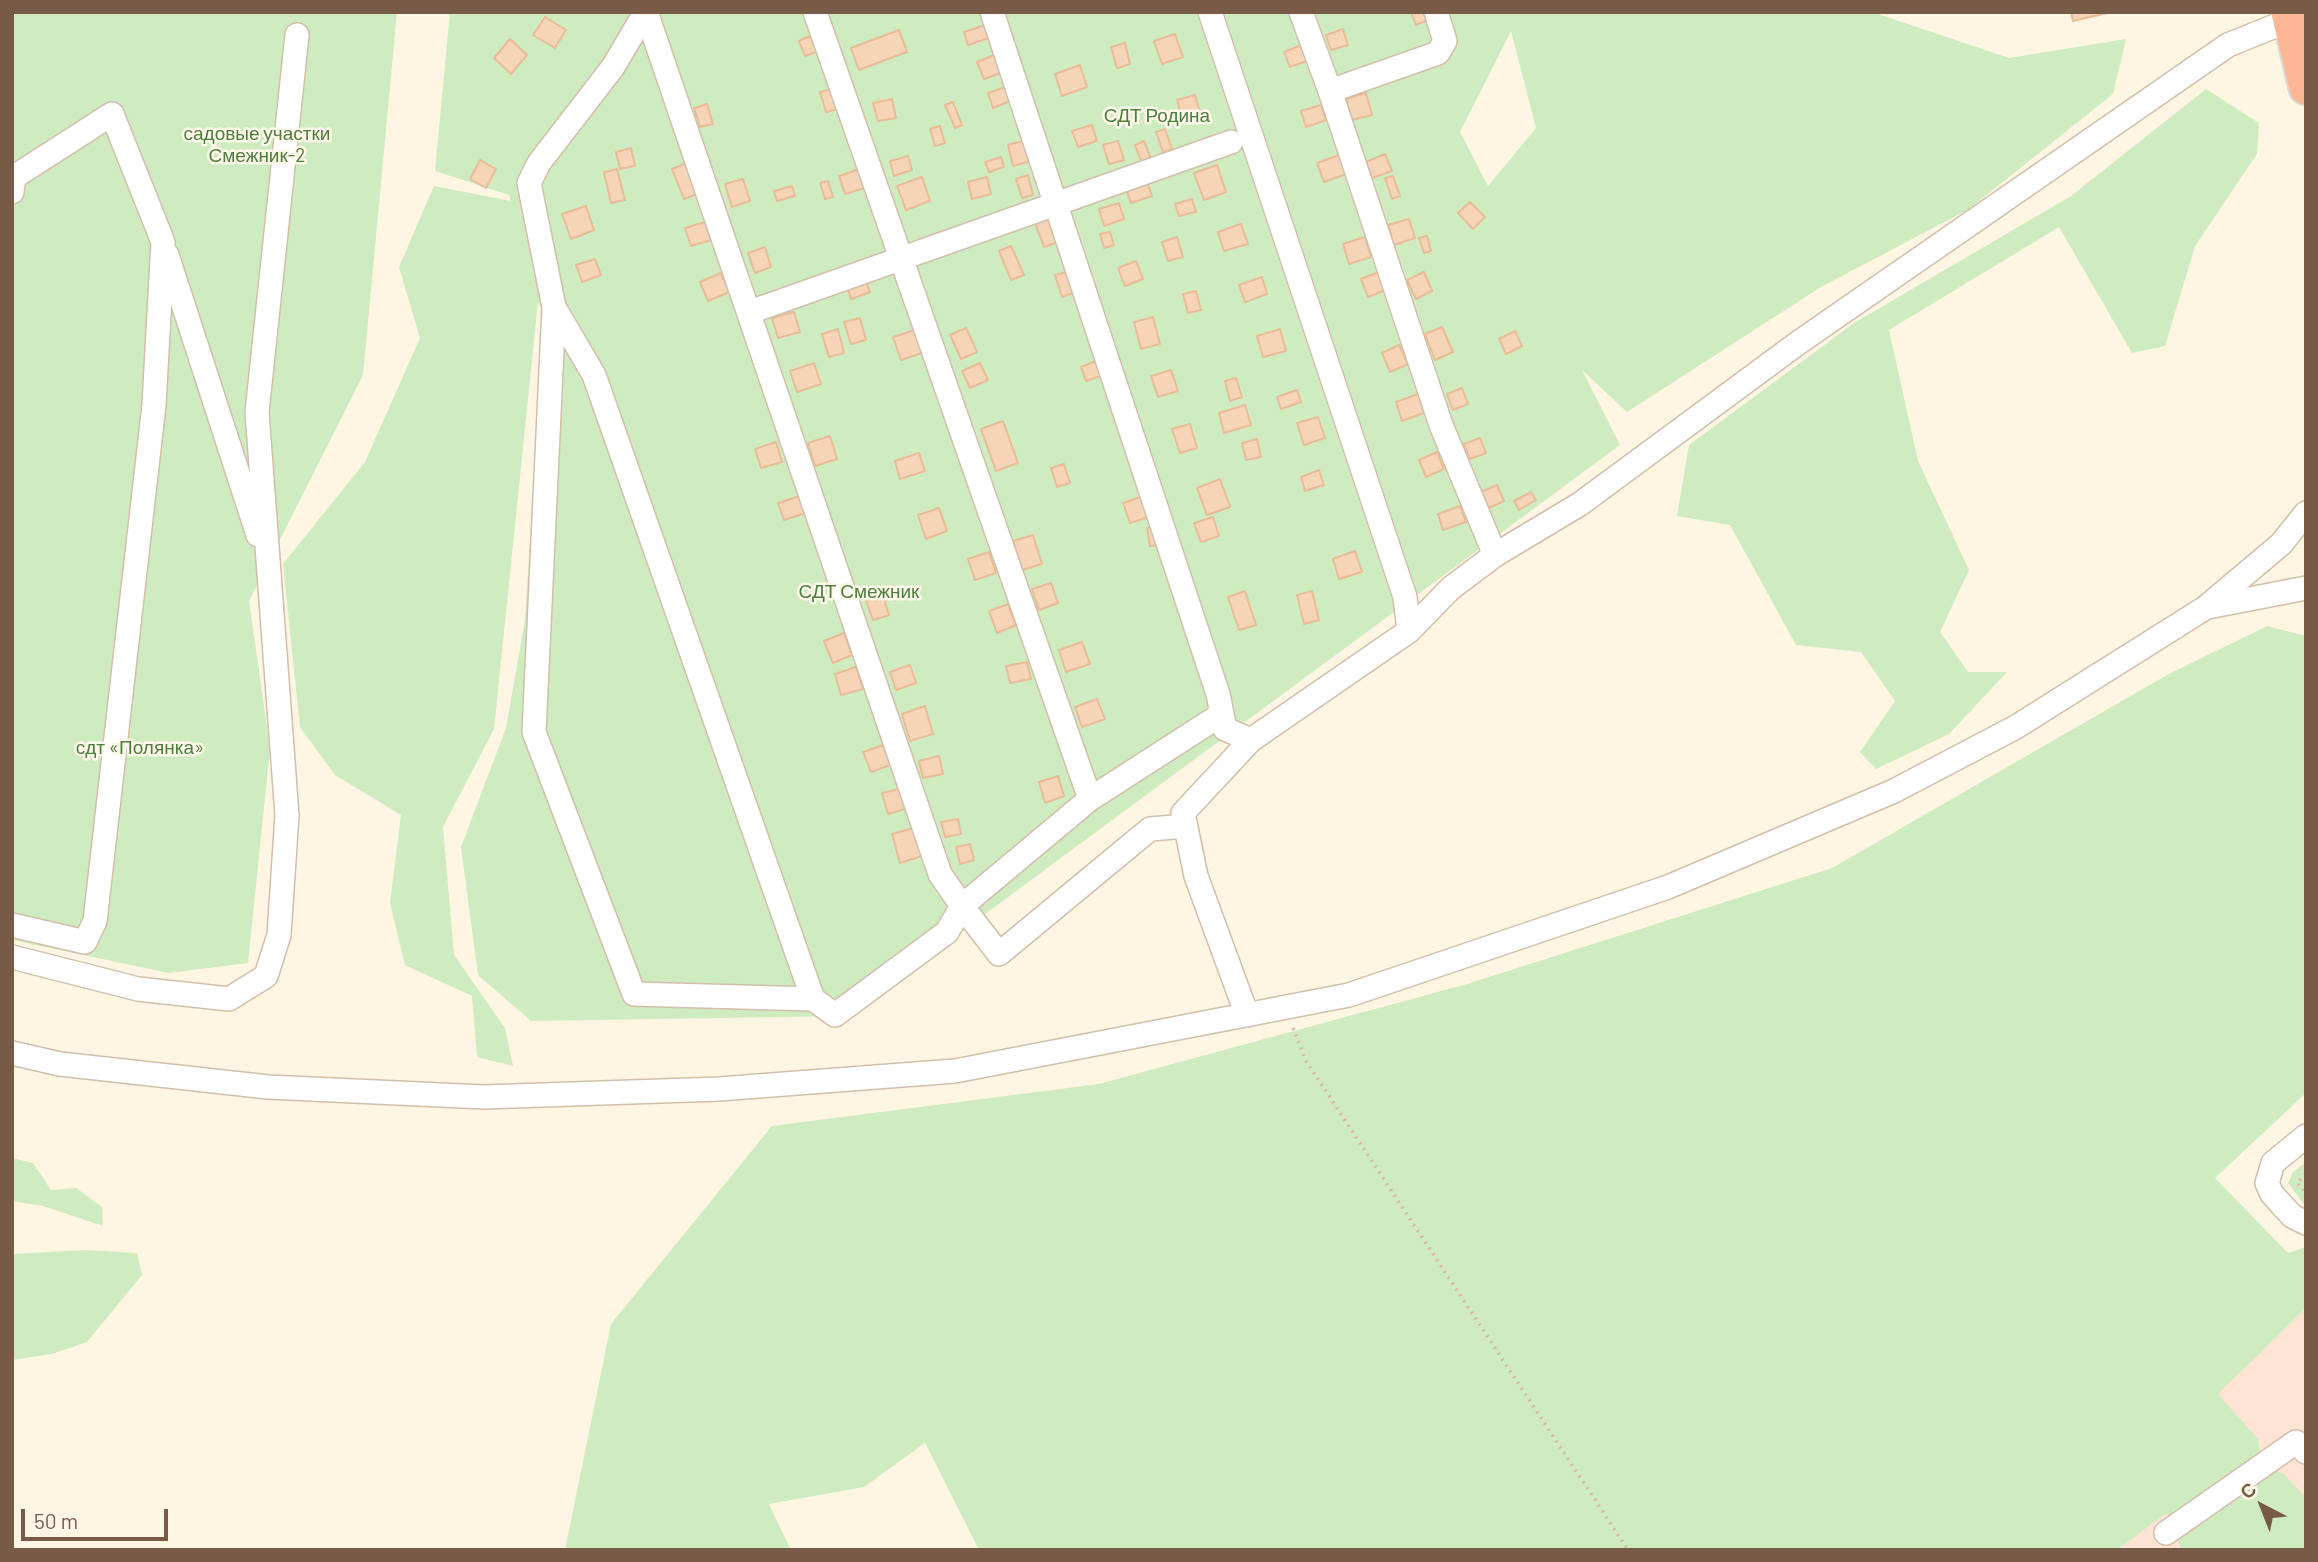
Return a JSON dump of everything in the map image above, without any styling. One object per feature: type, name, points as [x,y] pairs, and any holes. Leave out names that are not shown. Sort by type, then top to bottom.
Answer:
[{"type":"highway","points":[[2289,16],[2306,88]]},
{"type":"street","points":[[815,12],[1090,799]]},
{"type":"street","points":[[992,12],[1219,694],[1225,729],[1251,740]]},
{"type":"street","points":[[1210,12],[1405,597],[1409,631]]},
{"type":"street","points":[[1301,12],[1330,91],[1441,425],[1495,555]]},
{"type":"street","points":[[1330,91],[1438,53],[1445,41],[1436,12]]},
{"type":"street","points":[[646,13],[613,67],[538,163],[529,183],[554,307],[534,732],[634,993],[813,999],[835,1015],[947,932],[962,906],[1090,799],[1222,714]]},
{"type":"street","points":[[646,13],[940,874],[999,954],[1150,829],[1186,826]]},
{"type":"street","points":[[1247,1015],[1196,876],[1183,813],[1251,740],[1409,631],[1451,588],[1495,555],[1580,504],[1798,343],[2228,45],[2289,16]]},
{"type":"street","points":[[12,957],[138,989],[229,999],[266,976],[279,935],[287,816],[257,412],[297,35]]},
{"type":"street","points":[[13,182],[112,114],[163,242],[269,570]]},
{"type":"street","points":[[750,312],[1231,142]]},
{"type":"street","points":[[12,925],[85,942],[95,921],[154,405],[163,242]]},
{"type":"street","points":[[554,307],[594,375],[813,999]]},
{"type":"street","points":[[12,1053],[60,1064],[268,1087],[498,1097],[719,1089],[955,1071],[1349,995],[1668,887],[1894,792],[2016,727],[2205,608],[2281,544],[2306,513]]},
{"type":"street","points":[[2205,608],[2306,588]]},
{"type":"street","points":[[2306,1136],[2273,1163],[2267,1183],[2292,1216],[2306,1223]]},
{"type":"street","points":[[2279,1202],[2277,1188],[2280,1178],[2285,1169],[2301,1160]]},
{"type":"street","points":[[2166,1533],[2296,1441],[2306,1452]]},
{"type":"path","points":[[1284,1007],[1307,1061],[1628,1550]]},
{"type":"path","points":[[2301,1160],[2304,1176],[2297,1183],[2306,1192]]},
{"type":"shaded area","points":[[2306,1291],[2306,1550],[2079,1550]]},
{"type":"green space","points":[[12,12],[397,12],[363,375],[249,601],[270,749],[248,963],[169,973],[12,940]]},
{"type":"green space","points":[[450,12],[1872,12],[2009,58],[2126,39],[2113,94],[1969,209],[1821,287],[1627,412],[1582,370],[1620,445],[847,1016],[531,1021],[478,975],[461,847],[506,728],[525,620],[544,317],[538,302],[494,729],[443,827],[454,955],[505,1028],[513,1066],[477,1057],[472,996],[405,965],[390,903],[401,815],[335,775],[300,727],[283,564],[365,462],[420,338],[399,267],[434,186],[511,201],[509,195],[435,171]],"holes":[[[1511,31],[1536,128],[1488,186],[1460,132]]]},
{"type":"green space","points":[[2206,89],[2259,123],[2257,154],[2195,246],[2165,346],[2132,353],[2059,227],[1889,330],[1918,461],[1969,570],[1940,632],[1968,672],[2007,672],[1949,734],[1876,769],[1860,752],[1895,701],[1861,652],[1796,645],[1730,525],[1677,516],[1689,445],[1854,323],[2071,196]]},
{"type":"green space","points":[[2267,626],[2306,636],[2306,1093],[2215,1178],[2288,1253],[2306,1247],[2306,1308],[2218,1394],[2258,1439],[2260,1453],[2173,1516],[2165,1514],[2117,1550],[979,1550],[925,1443],[864,1487],[769,1504],[791,1550],[565,1550],[611,1324],[772,1126],[1099,1084],[1467,984],[1832,868],[2167,675]]},
{"type":"green space","points":[[12,1158],[33,1163],[51,1190],[76,1188],[102,1207],[103,1226],[43,1206],[12,1201]]},
{"type":"green space","points":[[2306,1162],[2306,1207],[2288,1183],[2293,1172]]},
{"type":"green space","points":[[86,1250],[137,1253],[142,1275],[87,1342],[52,1354],[12,1360],[12,1254]]},
{"type":"green space","points":[[2274,1470],[2284,1474],[2306,1498],[2306,1550],[2182,1550],[2176,1537]]},
{"type":"building","points":[[1411,12],[1430,12],[1432,18],[1416,25]]},
{"type":"building","points":[[2071,12],[2111,12],[2073,21]]},
{"type":"building","points":[[545,17],[566,30],[555,48],[533,35]]},
{"type":"building","points":[[988,24],[992,37],[968,45],[964,32]]},
{"type":"building","points":[[1343,29],[1348,45],[1331,50],[1326,35]]},
{"type":"building","points":[[899,30],[907,52],[859,70],[851,48]]},
{"type":"building","points":[[1175,34],[1183,57],[1162,64],[1154,41]]},
{"type":"building","points":[[812,35],[819,51],[805,56],[799,41]]},
{"type":"building","points":[[510,39],[527,55],[511,74],[494,58]]},
{"type":"building","points":[[1125,43],[1130,64],[1117,68],[1111,47]]},
{"type":"building","points":[[1302,45],[1307,61],[1290,67],[1284,52]]},
{"type":"building","points":[[994,55],[1001,73],[984,79],[977,62]]},
{"type":"building","points":[[1080,65],[1087,87],[1062,96],[1055,74]]},
{"type":"building","points":[[1008,86],[1013,100],[993,108],[988,93]]},
{"type":"building","points":[[836,88],[842,108],[826,112],[820,92]]},
{"type":"building","points":[[1366,93],[1372,115],[1352,120],[1346,99]]},
{"type":"building","points":[[1195,95],[1200,112],[1182,118],[1177,100]]},
{"type":"building","points":[[892,99],[896,118],[878,121],[873,103]]},
{"type":"building","points":[[953,102],[962,125],[955,128],[945,105]]},
{"type":"building","points":[[707,104],[713,124],[700,127],[694,108]]},
{"type":"building","points":[[1321,105],[1326,120],[1306,127],[1301,111]]},
{"type":"building","points":[[1092,125],[1097,141],[1078,147],[1072,131]]},
{"type":"building","points":[[940,126],[945,143],[935,146],[930,129]]},
{"type":"building","points":[[1165,129],[1172,149],[1163,152],[1156,132]]},
{"type":"building","points":[[1026,140],[1031,161],[1013,166],[1008,145]]},
{"type":"building","points":[[1118,141],[1124,160],[1109,164],[1103,145]]},
{"type":"building","points":[[1144,141],[1151,159],[1142,163],[1135,145]]},
{"type":"building","points":[[631,148],[635,166],[620,169],[616,152]]},
{"type":"building","points":[[1385,154],[1392,171],[1372,178],[1366,162]]},
{"type":"building","points":[[1339,155],[1346,174],[1324,182],[1317,163]]},
{"type":"building","points":[[908,156],[912,170],[894,176],[890,161]]},
{"type":"building","points":[[1001,157],[1004,167],[989,172],[985,162]]},
{"type":"building","points":[[480,160],[496,169],[486,188],[470,179]]},
{"type":"building","points":[[687,163],[699,193],[684,199],[672,169]]},
{"type":"building","points":[[1217,165],[1226,192],[1204,200],[1194,173]]},
{"type":"building","points":[[617,169],[625,200],[611,203],[604,172]]},
{"type":"building","points":[[859,169],[865,188],[845,194],[839,176]]},
{"type":"building","points":[[1028,175],[1033,195],[1022,198],[1016,179]]},
{"type":"building","points":[[1393,176],[1400,196],[1392,199],[1385,178]]},
{"type":"building","points":[[922,177],[930,201],[906,210],[897,186]]},
{"type":"building","points":[[987,177],[991,194],[972,199],[968,182]]},
{"type":"building","points":[[743,179],[750,201],[732,207],[725,184]]},
{"type":"building","points":[[828,181],[833,197],[825,199],[820,183]]},
{"type":"building","points":[[1147,181],[1152,196],[1131,203],[1126,189]]},
{"type":"building","points":[[792,186],[795,196],[777,201],[774,191]]},
{"type":"building","points":[[1192,199],[1196,212],[1179,216],[1175,204]]},
{"type":"building","points":[[1470,202],[1485,217],[1473,229],[1458,213]]},
{"type":"building","points":[[1119,203],[1124,219],[1104,226],[1099,209]]},
{"type":"building","points":[[586,206],[594,230],[571,239],[562,214]]},
{"type":"building","points":[[1049,215],[1058,242],[1044,247],[1034,220]]},
{"type":"building","points":[[1409,219],[1415,238],[1394,245],[1388,225]]},
{"type":"building","points":[[705,222],[711,240],[691,246],[685,228]]},
{"type":"building","points":[[1241,224],[1248,244],[1224,251],[1218,232]]},
{"type":"building","points":[[1110,232],[1114,245],[1104,248],[1100,234]]},
{"type":"building","points":[[1427,236],[1431,251],[1424,253],[1419,238]]},
{"type":"building","points":[[1177,237],[1183,257],[1168,261],[1162,242]]},
{"type":"building","points":[[1365,237],[1371,257],[1349,264],[1343,244]]},
{"type":"building","points":[[1011,246],[1024,275],[1011,280],[999,251]]},
{"type":"building","points":[[765,247],[771,267],[755,273],[748,253]]},
{"type":"building","points":[[595,259],[601,275],[582,282],[576,265]]},
{"type":"building","points":[[1136,261],[1143,279],[1125,286],[1118,268]]},
{"type":"building","points":[[1067,272],[1073,293],[1062,297],[1055,275]]},
{"type":"building","points":[[1379,272],[1386,290],[1368,297],[1361,279]]},
{"type":"building","points":[[1424,272],[1432,291],[1416,299],[1407,280]]},
{"type":"building","points":[[721,273],[729,292],[708,301],[700,282]]},
{"type":"building","points":[[864,277],[870,292],[851,299],[846,284]]},
{"type":"building","points":[[1262,277],[1267,294],[1245,302],[1239,285]]},
{"type":"building","points":[[1196,291],[1201,310],[1188,313],[1183,294]]},
{"type":"building","points":[[794,312],[800,332],[778,338],[772,318]]},
{"type":"building","points":[[1153,317],[1160,344],[1141,349],[1134,322]]},
{"type":"building","points":[[860,318],[866,340],[851,344],[844,322]]},
{"type":"building","points":[[1442,327],[1453,352],[1435,360],[1425,334]]},
{"type":"building","points":[[966,328],[977,352],[961,359],[950,335]]},
{"type":"building","points":[[838,329],[844,353],[829,357],[822,334]]},
{"type":"building","points":[[1280,329],[1286,351],[1263,357],[1257,336]]},
{"type":"building","points":[[915,330],[922,353],[901,360],[893,337]]},
{"type":"building","points":[[1515,331],[1522,346],[1506,354],[1499,339]]},
{"type":"building","points":[[1399,345],[1408,364],[1390,372],[1382,353]]},
{"type":"building","points":[[1096,361],[1101,376],[1086,381],[1081,367]]},
{"type":"building","points":[[814,363],[821,384],[797,392],[790,371]]},
{"type":"building","points":[[980,363],[988,380],[970,388],[962,371]]},
{"type":"building","points":[[1171,370],[1178,391],[1158,397],[1151,376]]},
{"type":"building","points":[[1236,378],[1242,397],[1230,401],[1225,381]]},
{"type":"building","points":[[1462,388],[1468,404],[1453,410],[1447,394]]},
{"type":"building","points":[[1297,390],[1301,402],[1281,409],[1277,397]]},
{"type":"building","points":[[1418,394],[1424,413],[1402,421],[1396,402]]},
{"type":"building","points":[[1245,405],[1251,425],[1224,433],[1219,413]]},
{"type":"building","points":[[1318,417],[1325,438],[1304,445],[1297,423]]},
{"type":"building","points":[[1003,421],[1018,463],[996,471],[981,429]]},
{"type":"building","points":[[1190,424],[1197,448],[1180,453],[1172,429]]},
{"type":"building","points":[[830,436],[837,459],[815,466],[808,443]]},
{"type":"building","points":[[1480,438],[1486,453],[1470,459],[1464,444]]},
{"type":"building","points":[[1257,439],[1261,457],[1246,460],[1242,443]]},
{"type":"building","points":[[776,442],[782,462],[761,468],[755,449]]},
{"type":"building","points":[[1437,452],[1444,469],[1426,477],[1419,460]]},
{"type":"building","points":[[919,453],[925,471],[900,479],[895,461]]},
{"type":"building","points":[[1064,464],[1070,483],[1057,487],[1051,468]]},
{"type":"building","points":[[1319,470],[1324,485],[1305,491],[1301,477]]},
{"type":"building","points":[[1220,479],[1230,507],[1207,515],[1197,488]]},
{"type":"building","points":[[1497,485],[1504,501],[1489,508],[1481,492]]},
{"type":"building","points":[[1531,492],[1536,500],[1519,510],[1514,501]]},
{"type":"building","points":[[1146,495],[1152,516],[1130,523],[1123,503]]},
{"type":"building","points":[[800,496],[806,513],[784,520],[778,503]]},
{"type":"building","points":[[1460,506],[1466,522],[1443,530],[1438,514]]},
{"type":"building","points":[[939,508],[947,531],[926,539],[918,515]]},
{"type":"building","points":[[1213,517],[1219,536],[1201,542],[1194,523]]},
{"type":"building","points":[[1155,527],[1158,545],[1150,546],[1147,528]]},
{"type":"building","points":[[1033,535],[1042,564],[1022,570],[1013,541]]},
{"type":"building","points":[[1355,551],[1362,572],[1339,579],[1333,559]]},
{"type":"building","points":[[989,552],[996,573],[975,580],[968,559]]},
{"type":"building","points":[[1051,583],[1058,603],[1039,610],[1032,589]]},
{"type":"building","points":[[1245,591],[1256,625],[1239,630],[1228,597]]},
{"type":"building","points":[[1312,591],[1319,620],[1304,624],[1297,595]]},
{"type":"building","points":[[882,592],[889,615],[873,620],[865,598]]},
{"type":"building","points":[[1008,604],[1016,625],[997,633],[989,611]]},
{"type":"building","points":[[844,633],[852,655],[833,663],[824,641]]},
{"type":"building","points":[[1082,642],[1090,664],[1066,672],[1059,650]]},
{"type":"building","points":[[1027,662],[1031,679],[1010,683],[1006,666]]},
{"type":"building","points":[[910,665],[916,683],[896,690],[890,672]]},
{"type":"building","points":[[856,667],[863,689],[841,695],[835,674]]},
{"type":"building","points":[[1097,699],[1105,719],[1082,727],[1075,707]]},
{"type":"building","points":[[925,706],[933,734],[910,741],[902,714]]},
{"type":"building","points":[[883,745],[890,765],[871,772],[863,752]]},
{"type":"building","points":[[939,756],[943,774],[923,778],[919,761]]},
{"type":"building","points":[[1058,776],[1064,796],[1045,803],[1039,782]]},
{"type":"building","points":[[899,789],[905,809],[888,814],[882,793]]},
{"type":"building","points":[[958,819],[961,834],[945,837],[941,822]]},
{"type":"building","points":[[914,828],[922,856],[900,863],[892,834]]},
{"type":"building","points":[[970,844],[974,860],[960,864],[956,847]]},
{"type":"park label","name":"СДТ Родина","points":[[1157,116]]},
{"type":"park label","name":"садовые участки Смежник-2","points":[[257,145]]},
{"type":"park label","name":"СДТ Смежник","points":[[859,592]]},
{"type":"park label","name":"сдт «Полянка»","points":[[140,748]]}]
